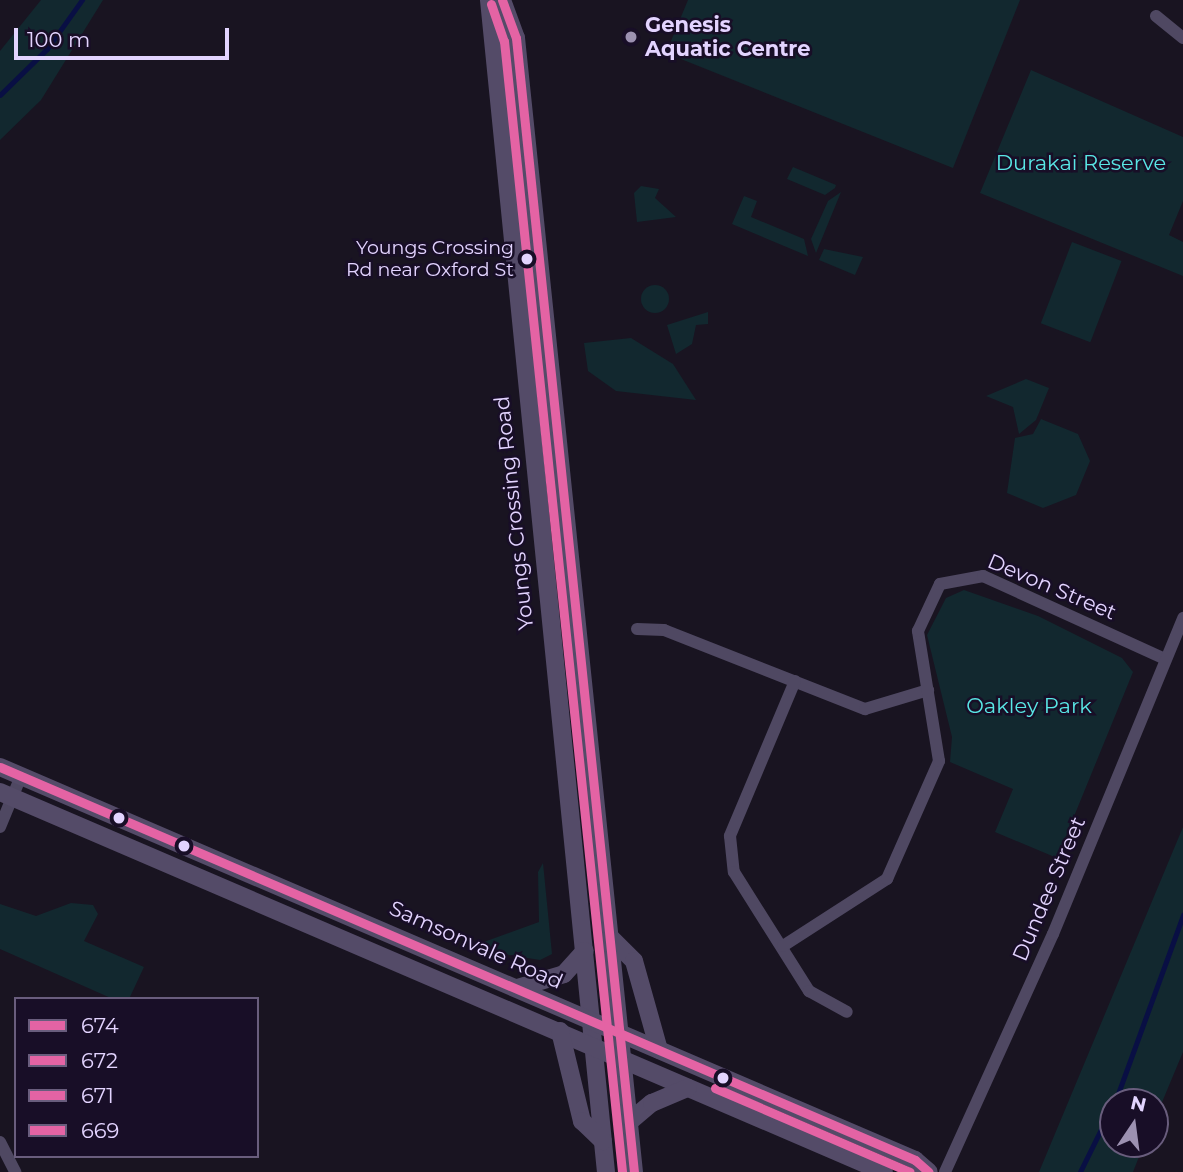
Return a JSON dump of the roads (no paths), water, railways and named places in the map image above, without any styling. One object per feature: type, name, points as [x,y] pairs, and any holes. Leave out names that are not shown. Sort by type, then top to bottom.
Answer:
[{"type":"main road","name":"Youngs Crossing Road","points":[[489,0],[606,1172]]},
{"type":"main road","points":[[502,0],[516,38],[612,939],[634,1172]]},
{"type":"main road","name":"Samsonvale Road","points":[[0,767],[915,1160],[929,1172]]},
{"type":"main road","points":[[6,795],[884,1172]]},
{"type":"main road","points":[[612,939],[634,961],[659,1050]]},
{"type":"main road","points":[[517,988],[564,974],[585,951]]},
{"type":"main road","points":[[560,1031],[582,1121],[603,1141]]},
{"type":"main road","points":[[629,1122],[652,1103],[688,1088]]},
{"type":"street","points":[[1156,16],[1183,38]]},
{"type":"street","name":"Devon Street","points":[[783,946],[887,879],[939,761],[920,621],[932,591],[962,575],[983,576],[1163,658]]},
{"type":"street","name":"Dundee Street","points":[[945,1172],[1053,934],[1163,658],[1183,618]]},
{"type":"street","points":[[637,629],[664,630],[865,709],[928,690]]},
{"type":"street","points":[[795,681],[730,836],[734,872],[809,991],[847,1012]]},
{"type":"street","points":[[0,827],[6,795],[21,776]]},
{"type":"street","points":[[2,1147],[15,1172]]},
{"type":"waterway","points":[[0,95],[47,49],[82,0]]},
{"type":"waterway","points":[[1120,1088],[1183,915]]},
{"type":"waterway","points":[[1080,1172],[1099,1133]]},
{"type":"place","name":"Genesis Aquatic Centre","points":[[631,37]]},
{"type":"place","name":"Youngs Crossing Rd near Oxford St","points":[[527,259]]},
{"type":"park label","name":"Durakai Reserve","points":[[1081,163]]},
{"type":"park label","name":"Oakley Park","points":[[1029,706]]}]
